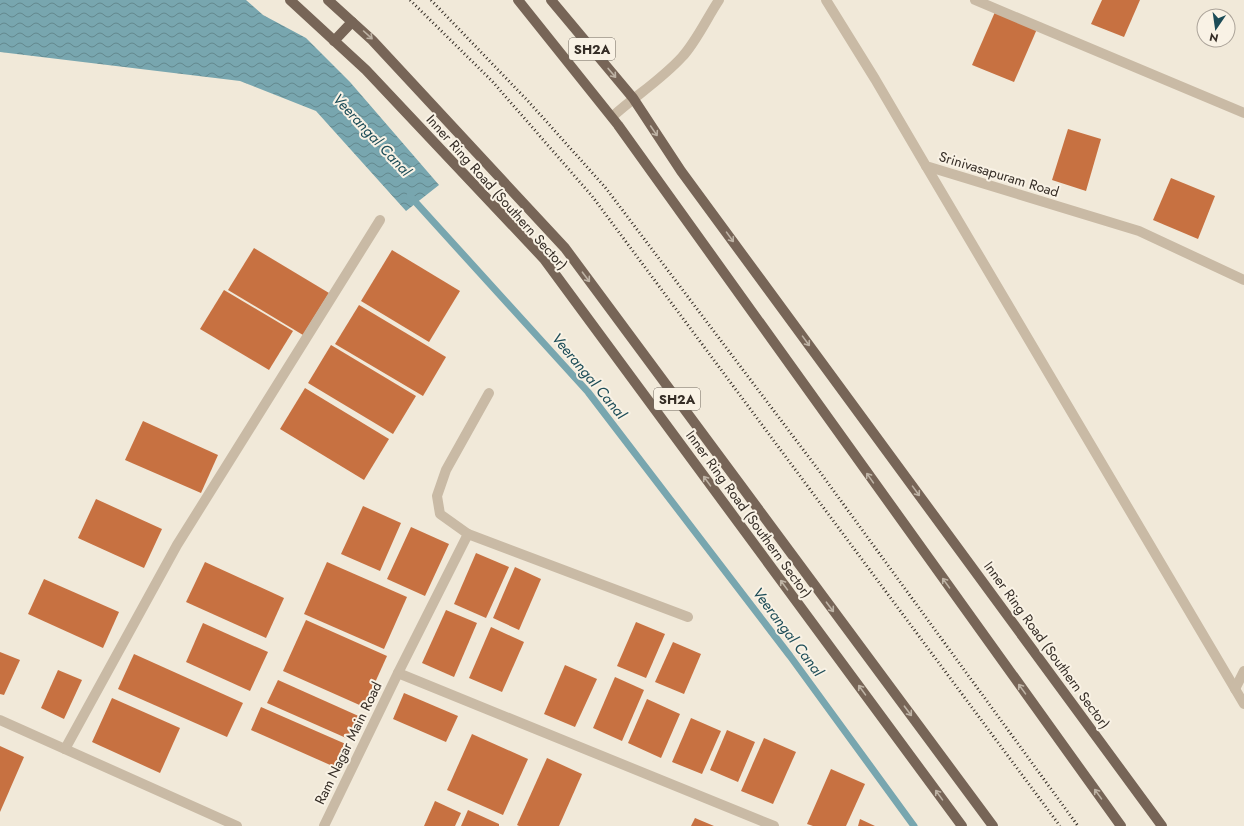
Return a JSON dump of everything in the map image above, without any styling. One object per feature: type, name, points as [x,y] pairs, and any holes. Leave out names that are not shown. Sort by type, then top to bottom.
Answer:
[{"type":"main road","name":"Inner Ring Road (Southern Sector)","points":[[290,0],[366,70],[544,259],[962,826]]},
{"type":"main road","name":"Inner Ring Road (Southern Sector)","points":[[328,0],[372,40],[564,248],[993,826]]},
{"type":"main road","name":"SH2A","points":[[518,0],[612,117],[1121,826]]},
{"type":"main road","name":"Inner Ring Road (Southern Sector)","points":[[551,0],[632,98],[681,171],[1162,826]]},
{"type":"main road","points":[[334,41],[352,22]]},
{"type":"street","points":[[612,117],[632,98],[655,82],[683,56],[719,0]]},
{"type":"street","name":"Srinivasapuram Road","points":[[826,0],[875,79],[926,166],[1139,231],[1244,280]]},
{"type":"street","points":[[975,0],[1244,113]]},
{"type":"street","points":[[926,166],[1244,704]]},
{"type":"street","points":[[65,749],[177,545],[380,220]]},
{"type":"street","points":[[489,393],[446,470],[437,496],[440,514],[468,534],[688,617]]},
{"type":"street","name":"Ram Nagar Main Road","points":[[324,826],[398,673],[468,534]]},
{"type":"street","points":[[1235,689],[1244,671]]},
{"type":"street","points":[[398,673],[774,826]]},
{"type":"street","points":[[0,720],[237,826]]},
{"type":"water","points":[[0,0],[246,0],[263,15],[306,38],[350,82],[439,185],[406,211],[316,111],[240,81],[0,52]]},
{"type":"building","points":[[1102,0],[1140,0],[1124,37],[1091,24]]},
{"type":"building","points":[[995,12],[1037,29],[1014,82],[972,65]]},
{"type":"building","points":[[1068,129],[1101,139],[1086,191],[1052,180]]},
{"type":"building","points":[[1171,178],[1215,196],[1198,239],[1153,220]]},
{"type":"building","points":[[254,248],[329,293],[303,335],[228,290]]},
{"type":"building","points":[[392,250],[460,291],[429,342],[361,301]]},
{"type":"building","points":[[224,290],[293,331],[269,370],[200,329]]},
{"type":"building","points":[[359,305],[446,357],[423,396],[335,344]]},
{"type":"building","points":[[331,345],[416,396],[393,434],[308,383]]},
{"type":"building","points":[[305,388],[389,439],[364,480],[280,429]]},
{"type":"building","points":[[143,421],[218,455],[201,493],[125,460]]},
{"type":"building","points":[[96,499],[162,529],[144,568],[78,538]]},
{"type":"building","points":[[363,506],[401,523],[380,571],[341,554]]},
{"type":"building","points":[[411,527],[449,544],[425,596],[387,579]]},
{"type":"building","points":[[476,553],[509,567],[486,618],[454,604]]},
{"type":"building","points":[[205,562],[284,598],[266,638],[186,602]]},
{"type":"building","points":[[327,562],[407,597],[384,649],[304,614]]},
{"type":"building","points":[[515,567],[541,579],[519,630],[493,618]]},
{"type":"building","points":[[44,579],[119,612],[103,648],[28,614]]},
{"type":"building","points":[[446,610],[477,623],[454,677],[422,663]]},
{"type":"building","points":[[306,620],[387,656],[364,707],[283,671]]},
{"type":"building","points":[[636,622],[665,634],[646,678],[617,666]]},
{"type":"building","points":[[203,623],[268,652],[250,691],[186,662]]},
{"type":"building","points":[[491,627],[524,642],[502,692],[469,678]]},
{"type":"building","points":[[673,642],[701,654],[684,694],[655,682]]},
{"type":"building","points":[[0,652],[20,660],[4,695],[0,694]]},
{"type":"building","points":[[134,654],[243,703],[227,737],[118,689]]},
{"type":"building","points":[[565,665],[597,679],[575,727],[544,714]]},
{"type":"building","points":[[58,670],[82,680],[64,719],[41,708]]},
{"type":"building","points":[[615,677],[644,690],[622,741],[593,728]]},
{"type":"building","points":[[278,680],[363,718],[353,741],[267,703]]},
{"type":"building","points":[[404,693],[458,716],[446,742],[393,719]]},
{"type":"building","points":[[112,698],[180,728],[160,773],[92,742]]},
{"type":"building","points":[[647,699],[680,714],[661,758],[628,743]]},
{"type":"building","points":[[261,707],[348,745],[337,768],[251,730]]},
{"type":"building","points":[[691,718],[721,731],[702,774],[672,762]]},
{"type":"building","points":[[727,730],[755,742],[738,782],[710,770]]},
{"type":"building","points":[[472,734],[528,759],[503,815],[447,790]]},
{"type":"building","points":[[764,738],[796,752],[773,804],[741,791]]},
{"type":"building","points":[[0,746],[24,757],[0,812]]},
{"type":"building","points":[[547,758],[582,774],[559,826],[519,826],[517,825]]},
{"type":"building","points":[[831,769],[865,784],[846,826],[813,826],[807,824]]},
{"type":"building","points":[[435,801],[461,813],[455,826],[424,826]]},
{"type":"building","points":[[468,810],[499,824],[499,826],[461,826]]},
{"type":"building","points":[[695,818],[714,826],[691,826]]},
{"type":"building","points":[[860,819],[875,826],[858,826]]},
{"type":"waterway","name":"Veerangal Canal","points":[[410,196],[588,392],[790,656],[914,826]]},
{"type":"railway","points":[[410,0],[492,81],[592,196],[1060,826]]},
{"type":"railway","points":[[431,0],[528,101],[605,187],[817,468],[1078,826]]}]
